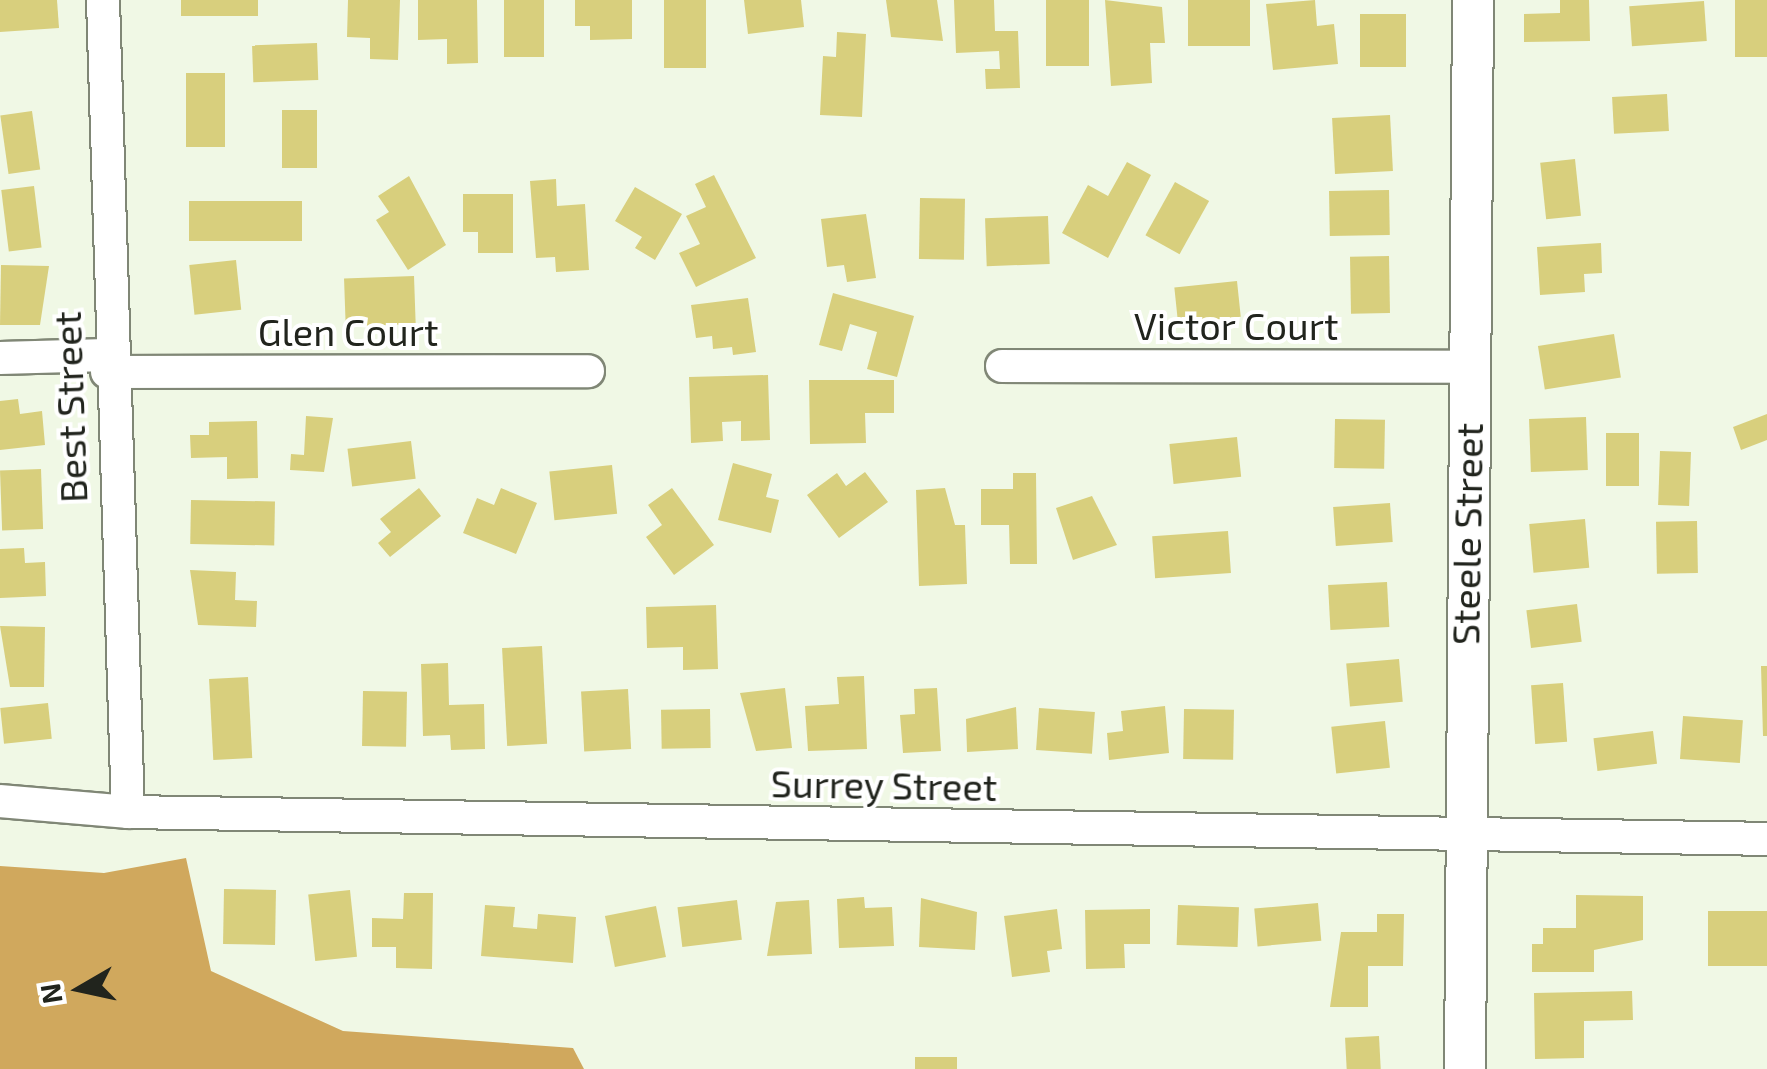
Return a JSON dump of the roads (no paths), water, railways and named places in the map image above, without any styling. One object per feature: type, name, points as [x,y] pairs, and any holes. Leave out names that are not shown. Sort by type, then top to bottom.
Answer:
[{"type":"street","name":"Best Street","points":[[103,0],[107,363],[128,812]]},
{"type":"street","name":"Steele Street","points":[[1465,1069],[1473,0]]},
{"type":"street","name":"Glen Court","points":[[0,358],[588,371]]},
{"type":"street","name":"Victor Court","points":[[1002,366],[1470,367]]},
{"type":"street","name":"Surrey Street","points":[[0,801],[128,812],[1767,838]]}]
